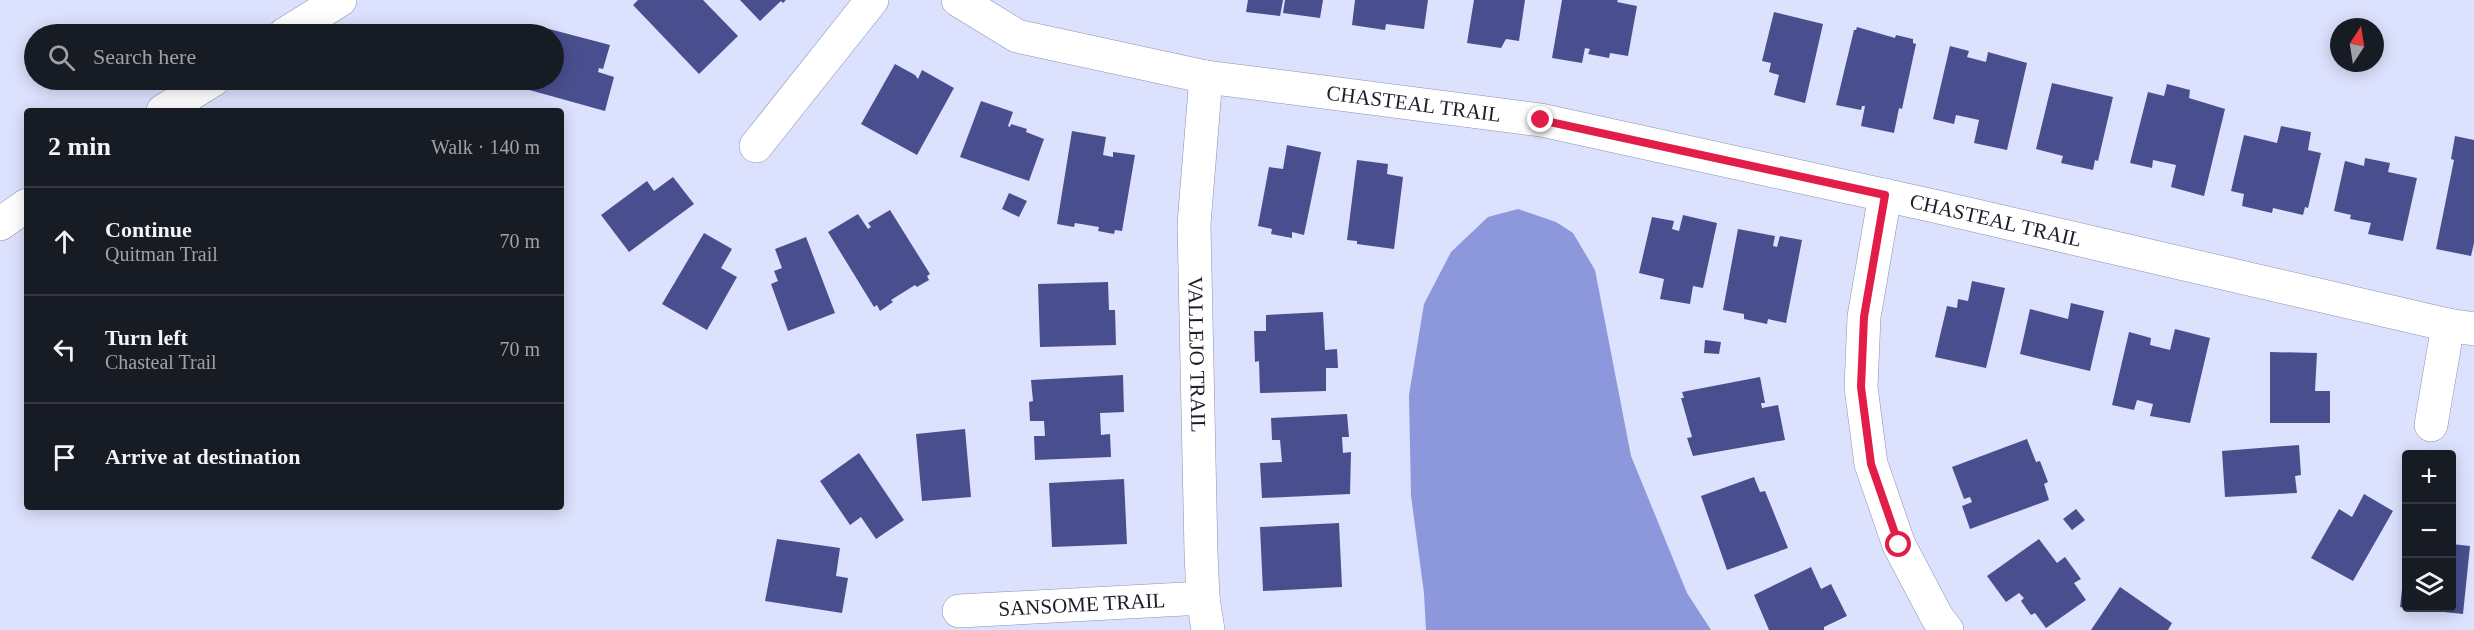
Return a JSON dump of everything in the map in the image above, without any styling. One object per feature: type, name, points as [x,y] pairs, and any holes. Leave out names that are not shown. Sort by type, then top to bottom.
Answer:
[{"type":"street","points":[[301,24],[340,0]]},
{"type":"street","points":[[756,146],[872,0]]},
{"type":"street","name":"CHASTEAL TRAIL","points":[[958,0],[1017,36],[1206,77],[1541,120],[1885,195],[2461,327]]},
{"type":"street","name":"VALLEJO TRAIL","points":[[1206,77],[1194,224],[1203,598],[1208,630]]},
{"type":"street","points":[[168,108],[197,90]]},
{"type":"street","points":[[1885,195],[1864,317],[1861,387],[1871,464],[1899,545],[1937,617],[1947,630]]},
{"type":"street","points":[[0,224],[24,207]]},
{"type":"street","points":[[2431,425],[2461,327]]},
{"type":"street","name":"SANSOME TRAIL","points":[[959,611],[1203,598]]},
{"type":"shaded area","points":[[1518,209],[1556,222],[1573,233],[1595,270],[1631,456],[1687,593],[1711,630],[1426,630],[1424,593],[1411,496],[1409,395],[1424,304],[1451,252],[1488,217]]},
{"type":"building","points":[[638,0],[703,0],[738,36],[699,74],[633,5]]},
{"type":"building","points":[[740,0],[786,0],[783,3],[781,1],[760,21]]},
{"type":"building","points":[[1248,0],[1283,0],[1280,16],[1246,12]]},
{"type":"building","points":[[1285,0],[1323,0],[1320,18],[1283,13]]},
{"type":"building","points":[[1355,0],[1428,0],[1424,29],[1386,24],[1385,30],[1352,25]]},
{"type":"building","points":[[1474,0],[1525,0],[1519,41],[1506,39],[1501,48],[1467,43]]},
{"type":"building","points":[[1562,0],[1618,0],[1617,2],[1637,6],[1628,56],[1610,53],[1609,58],[1588,54],[1590,49],[1585,48],[1582,63],[1552,58]]},
{"type":"building","points":[[1774,12],[1823,24],[1805,103],[1774,95],[1779,75],[1769,72],[1771,63],[1762,61]]},
{"type":"building","points":[[1857,27],[1895,38],[1896,35],[1913,39],[1913,43],[1916,44],[1902,109],[1899,108],[1894,133],[1861,126],[1865,106],[1862,106],[1861,110],[1836,105],[1854,30]]},
{"type":"building","points":[[564,33],[610,45],[603,69],[599,68],[598,72],[614,77],[605,111],[529,90],[564,90]]},
{"type":"building","points":[[1950,46],[1969,51],[1967,57],[1986,62],[1988,52],[2027,63],[2007,150],[1974,143],[1979,120],[1956,115],[1954,124],[1933,119]]},
{"type":"building","points":[[895,64],[918,79],[922,70],[954,88],[917,155],[861,124]]},
{"type":"building","points":[[2052,83],[2113,97],[2098,161],[2095,160],[2093,170],[2061,163],[2063,156],[2036,149]]},
{"type":"building","points":[[2167,84],[2190,90],[2189,98],[2225,109],[2204,196],[2171,187],[2176,165],[2153,160],[2152,168],[2130,163],[2148,92],[2164,96]]},
{"type":"building","points":[[981,101],[1013,112],[1008,126],[1010,127],[1011,124],[1027,129],[1026,132],[1044,139],[1029,181],[960,157]]},
{"type":"building","points":[[2281,126],[2311,132],[2308,150],[2321,153],[2308,208],[2305,207],[2303,215],[2273,208],[2272,213],[2242,206],[2244,194],[2231,191],[2244,135],[2277,143]]},
{"type":"building","points":[[1072,131],[1106,137],[1103,155],[1113,157],[1113,152],[1135,155],[1122,231],[1115,230],[1114,234],[1098,231],[1099,227],[1075,223],[1074,227],[1057,224]]},
{"type":"building","points":[[2455,136],[2474,140],[2474,243],[2471,256],[2436,249],[2454,160],[2451,159]]},
{"type":"building","points":[[1287,145],[1321,152],[1304,235],[1292,232],[1292,238],[1271,234],[1272,229],[1258,226],[1269,167],[1283,169]]},
{"type":"building","points":[[2365,158],[2390,163],[2388,172],[2417,178],[2403,241],[2368,234],[2371,223],[2350,219],[2351,215],[2334,211],[2345,161],[2364,166]]},
{"type":"building","points":[[1357,160],[1388,164],[1387,174],[1403,177],[1394,249],[1357,244],[1357,241],[1347,240]]},
{"type":"building","points":[[673,177],[694,204],[629,252],[601,215],[647,181],[654,191]]},
{"type":"building","points":[[1009,193],[1027,201],[1019,217],[1002,209]]},
{"type":"building","points":[[890,210],[930,274],[927,276],[929,280],[917,287],[915,285],[891,300],[893,302],[880,311],[877,305],[874,307],[828,232],[858,214],[868,229],[871,227],[868,223]]},
{"type":"building","points":[[1683,215],[1717,223],[1703,288],[1693,286],[1690,304],[1660,299],[1664,279],[1639,273],[1652,217],[1674,221],[1672,229],[1679,231]]},
{"type":"building","points":[[1738,229],[1775,236],[1773,246],[1777,247],[1780,236],[1802,240],[1786,323],[1768,319],[1767,324],[1744,319],[1744,314],[1723,310]]},
{"type":"building","points":[[704,233],[732,249],[721,268],[737,277],[707,330],[662,304]]},
{"type":"building","points":[[806,237],[835,313],[788,331],[771,284],[778,281],[774,271],[782,268],[775,249]]},
{"type":"building","points":[[1972,281],[2005,288],[1986,368],[1935,357],[1947,306],[1957,308],[1958,299],[1968,301]]},
{"type":"building","points":[[1108,282],[1109,310],[1115,310],[1116,345],[1040,347],[1038,284]]},
{"type":"building","points":[[2071,303],[2104,311],[2090,371],[2020,354],[2030,309],[2068,319]]},
{"type":"building","points":[[1323,312],[1325,350],[1337,349],[1338,368],[1326,368],[1326,391],[1260,393],[1259,361],[1255,362],[1254,331],[1266,331],[1266,315]]},
{"type":"building","points":[[2175,329],[2210,338],[2190,423],[2150,416],[2153,404],[2137,400],[2134,410],[2112,405],[2129,332],[2151,338],[2150,345],[2170,350]]},
{"type":"building","points":[[1705,340],[1721,342],[1719,354],[1704,353]]},
{"type":"building","points":[[2270,352],[2317,353],[2315,391],[2330,391],[2330,423],[2270,423]]},
{"type":"building","points":[[1123,375],[1124,412],[1100,413],[1101,435],[1110,434],[1111,457],[1035,460],[1034,436],[1045,436],[1044,421],[1030,421],[1029,402],[1033,401],[1031,380]]},
{"type":"building","points":[[1760,377],[1765,403],[1761,403],[1762,408],[1778,405],[1785,440],[1693,456],[1687,438],[1692,437],[1681,398],[1684,398],[1682,392]]},
{"type":"building","points":[[1347,414],[1349,437],[1342,437],[1343,453],[1351,452],[1350,494],[1262,498],[1260,463],[1282,462],[1280,440],[1272,440],[1271,418]]},
{"type":"building","points":[[965,429],[971,497],[922,501],[916,434]]},
{"type":"building","points":[[2027,439],[2036,462],[2040,461],[2048,482],[2044,484],[2049,500],[1970,529],[1962,506],[1972,502],[1970,497],[1964,499],[1952,467]]},
{"type":"building","points":[[2299,445],[2301,475],[2295,476],[2297,493],[2225,497],[2222,451]]},
{"type":"building","points":[[859,453],[904,520],[876,539],[861,517],[850,525],[820,481]]},
{"type":"building","points":[[1754,477],[1760,492],[1765,491],[1788,548],[1727,570],[1701,496]]},
{"type":"building","points":[[1124,479],[1127,544],[1052,547],[1049,483]]},
{"type":"building","points":[[2364,494],[2393,511],[2353,581],[2311,558],[2339,509],[2352,517]]},
{"type":"building","points":[[2076,509],[2085,520],[2072,530],[2063,519]]},
{"type":"building","points":[[1339,523],[1342,587],[1263,591],[1260,527]]},
{"type":"building","points":[[777,539],[840,548],[836,576],[848,578],[842,613],[765,601]]},
{"type":"building","points":[[2039,539],[2057,563],[2065,557],[2081,579],[2074,583],[2086,600],[2046,628],[2035,613],[2031,615],[2021,601],[2024,598],[2019,593],[2006,602],[1987,576]]},
{"type":"building","points":[[2456,544],[2470,546],[2463,614],[2444,612],[2456,612]]},
{"type":"building","points":[[1811,567],[1821,589],[1831,584],[1847,616],[1824,627],[1824,630],[1769,630],[1754,595]]},
{"type":"building","points":[[2120,587],[2172,623],[2168,630],[2091,630]]},
{"type":"route","points":[[1541,120],[1885,195],[1864,317],[1861,387],[1871,464],[1899,545]]}]
